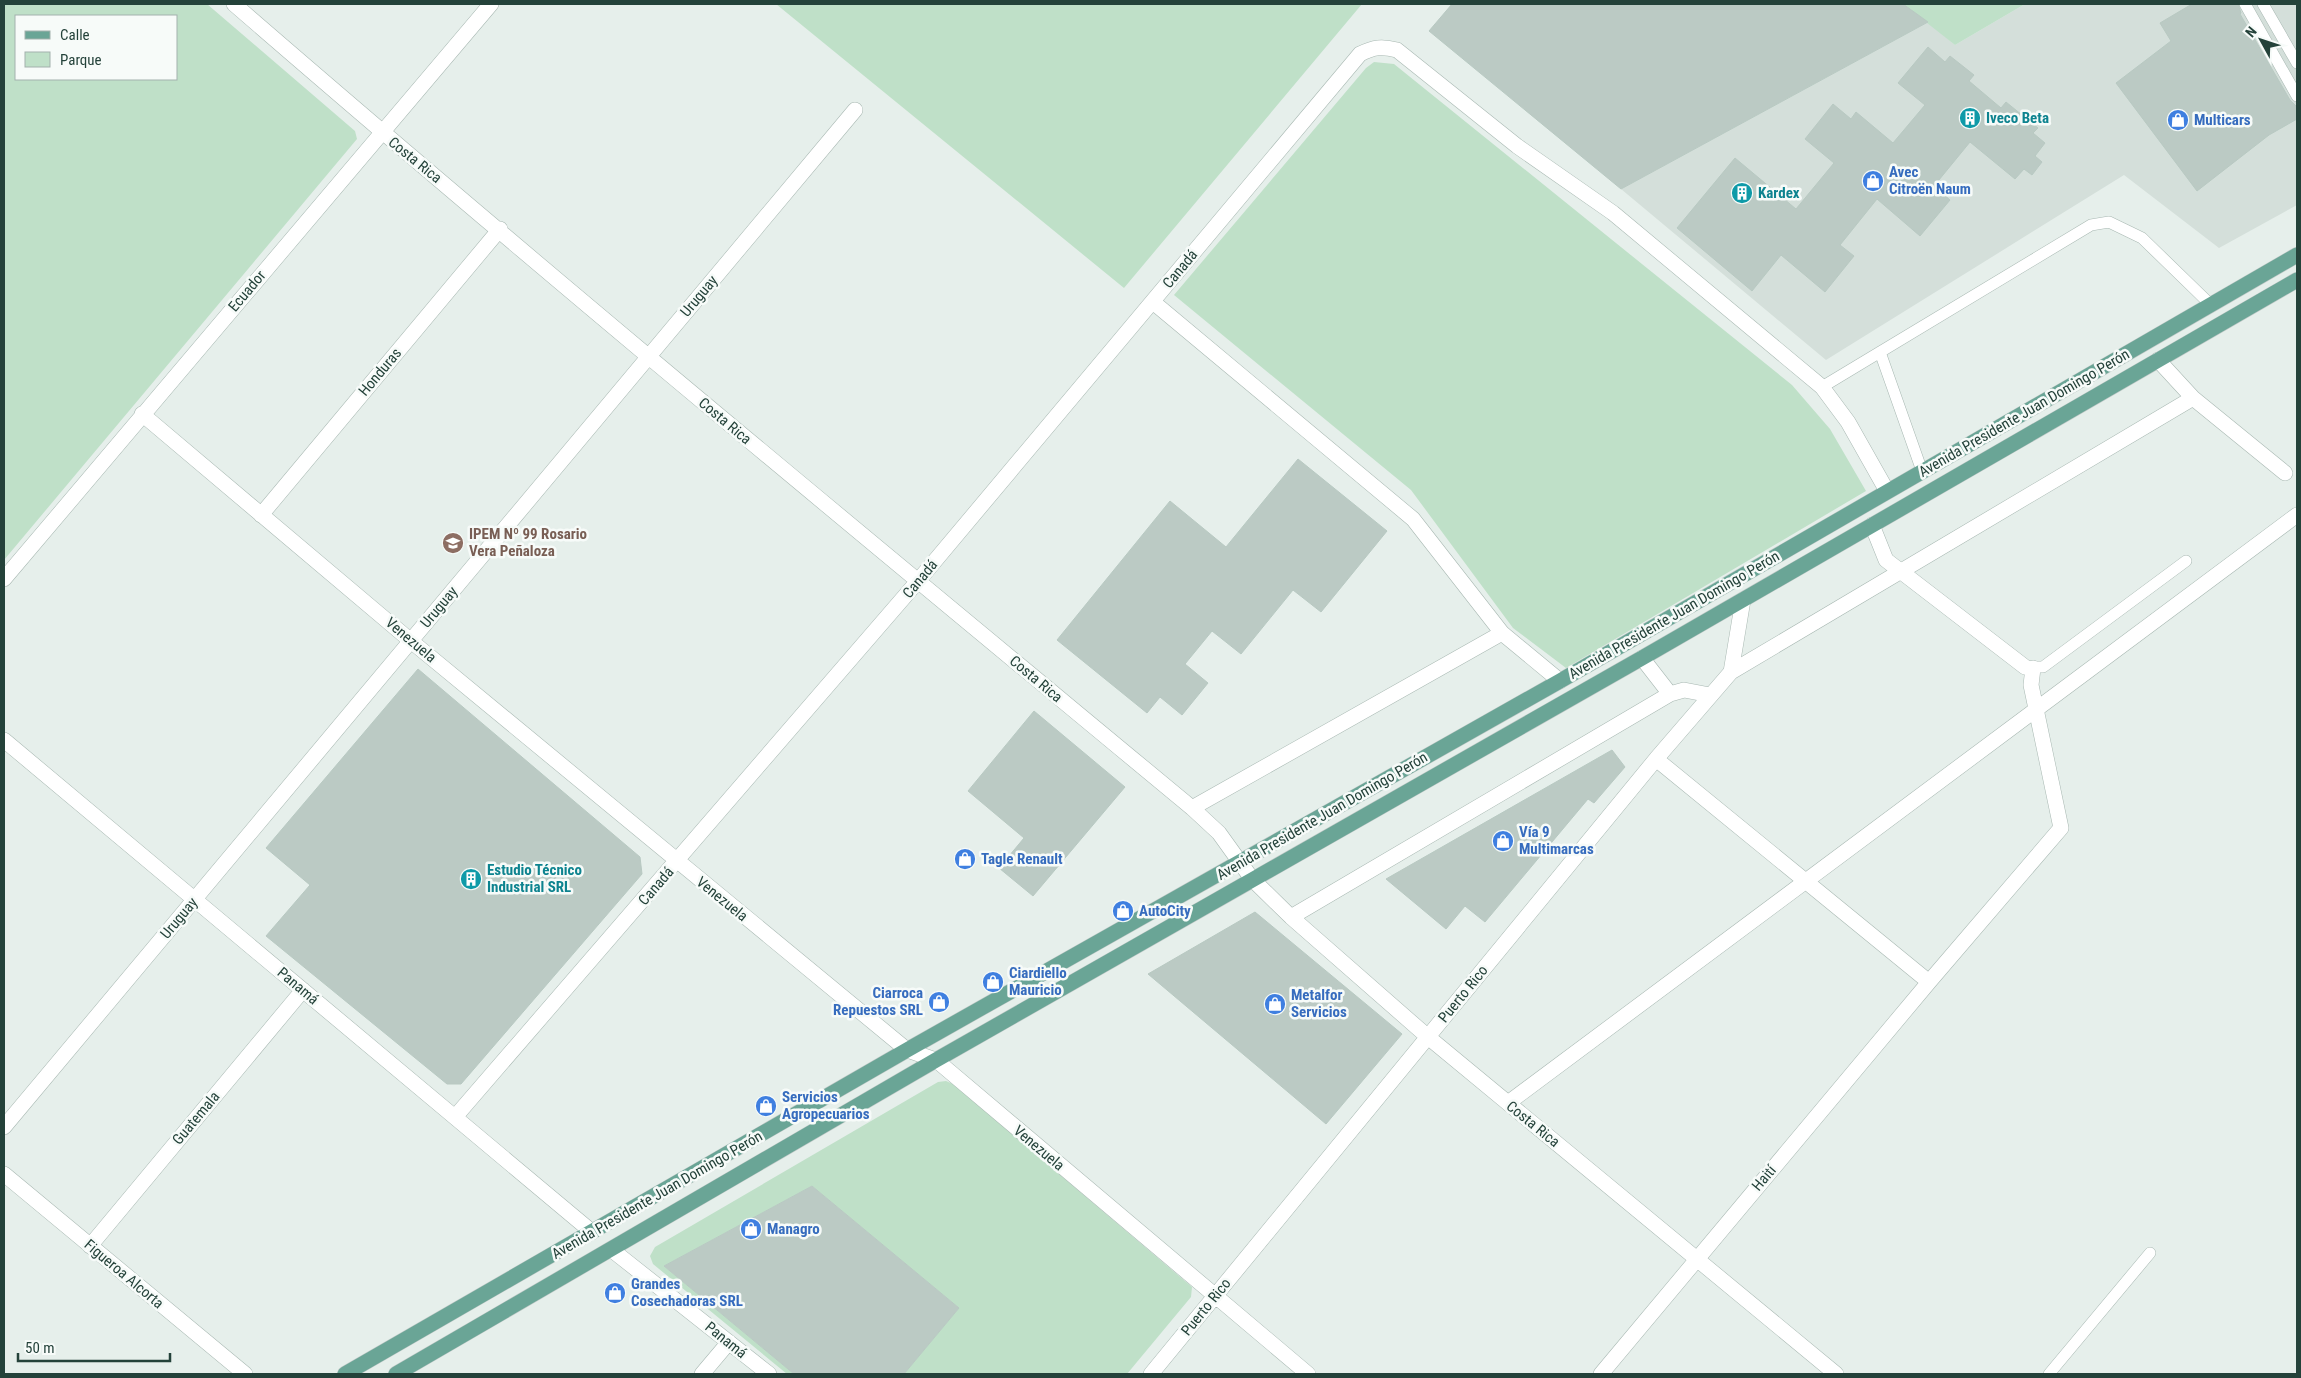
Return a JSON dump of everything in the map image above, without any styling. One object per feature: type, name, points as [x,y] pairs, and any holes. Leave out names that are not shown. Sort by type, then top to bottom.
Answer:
[{"type":"main road","name":"Avenida Presidente Juan Domingo Perón","points":[[345,1374],[907,1050],[1560,681],[2297,255]]},
{"type":"main road","name":"Avenida Presidente Juan Domingo Perón","points":[[396,1374],[936,1060],[1642,658],[2297,280]]},
{"type":"street","name":"Costa Rica","points":[[234,4],[648,357],[1192,808],[1219,833],[1252,879],[1291,917],[1428,1038],[1836,1374]]},
{"type":"street","name":"Ecuador","points":[[4,580],[142,414],[491,4]]},
{"type":"street","name":"Canadá","points":[[455,1117],[918,581],[1360,54],[1372,48],[1384,47],[1397,50],[1517,146],[1613,213],[1822,388]]},
{"type":"street","name":"Uruguay","points":[[4,1127],[855,110]]},
{"type":"street","name":"Honduras","points":[[261,515],[500,230]]},
{"type":"street","points":[[1153,302],[1413,518],[1502,634],[1560,681]]},
{"type":"street","points":[[2158,360],[2193,398],[2285,473]]},
{"type":"street","points":[[1822,388],[1848,422],[1887,491]]},
{"type":"street","points":[[1730,672],[1903,572],[2193,398]]},
{"type":"street","name":"Venezuela","points":[[142,414],[411,641],[907,1050],[936,1060],[1308,1374]]},
{"type":"street","points":[[1508,1104],[2297,515]]},
{"type":"street","points":[[1872,525],[1886,560],[2029,668],[2036,710]]},
{"type":"street","points":[[1730,672],[1743,600]]},
{"type":"street","points":[[1192,808],[1502,634]]},
{"type":"street","points":[[1642,658],[1670,694]]},
{"type":"street","name":"Puerto Rico","points":[[1151,1374],[1656,758],[1730,672]]},
{"type":"street","points":[[1291,917],[1670,694],[1684,690],[1710,695]]},
{"type":"street","name":"Haití","points":[[1601,1374],[1929,982],[2061,828],[2036,710]]},
{"type":"street","name":"Panamá","points":[[4,740],[592,1232]]},
{"type":"street","points":[[1656,758],[1929,982]]},
{"type":"street","name":"Guatemala","points":[[90,1246],[303,990]]},
{"type":"street","name":"Figueroa Alcorta","points":[[4,1174],[245,1374]]},
{"type":"street","name":"Panamá","points":[[612,1250],[769,1374]]},
{"type":"street","points":[[702,1374],[729,1342]]},
{"type":"lane","points":[[2245,4],[2297,96]]},
{"type":"lane","points":[[2263,4],[2296,55],[2279,64]]},
{"type":"lane","points":[[1822,388],[2091,225],[2109,222],[2142,238],[2211,305]]},
{"type":"lane","points":[[1880,352],[1922,471]]},
{"type":"lane","points":[[2029,668],[2043,667],[2186,562]]},
{"type":"lane","points":[[2049,1374],[2150,1253]]},
{"type":"shaded area","points":[[2025,4],[2297,4],[2297,205],[2219,248],[2124,175],[1826,360],[1621,189],[1928,22],[1955,45]]},
{"type":"green space","points":[[4,4],[207,4],[355,131],[357,139],[4,560]]},
{"type":"green space","points":[[776,4],[1362,4],[1124,288]]},
{"type":"green space","points":[[1903,4],[2025,4],[1955,45]]},
{"type":"green space","points":[[1374,62],[1394,64],[1792,385],[1830,429],[1866,491],[1566,668],[1513,628],[1411,490],[1174,295],[1366,68]]},
{"type":"green space","points":[[946,1081],[953,1084],[1192,1287],[1191,1297],[1127,1374],[904,1374],[959,1308],[812,1186],[664,1266],[794,1374],[787,1374],[653,1264],[650,1256],[655,1247],[938,1082]]},
{"type":"building","points":[[1452,4],[1903,4],[1928,22],[1621,189],[1429,31]]},
{"type":"building","points":[[2192,4],[2238,4],[2240,14],[2290,100],[2297,107],[2297,119],[2269,135],[2197,191],[2116,83],[2171,41],[2160,23]]},
{"type":"building","points":[[1928,47],[1945,62],[1950,56],[1974,75],[1969,81],[2001,108],[2006,102],[2038,128],[2033,133],[2045,143],[2035,156],[2042,162],[2032,175],[2024,169],[2015,179],[1970,142],[1934,186],[1950,200],[1920,236],[1877,199],[1840,245],[1854,256],[1825,292],[1781,255],[1752,291],[1677,228],[1735,158],[1796,209],[1834,163],[1805,139],[1833,104],[1851,119],[1856,112],[1893,143],[1925,105],[1898,83]]},
{"type":"building","points":[[1298,459],[1387,531],[1321,612],[1293,590],[1241,654],[1212,631],[1185,664],[1208,683],[1182,715],[1160,697],[1147,713],[1057,640],[1170,501],[1226,547]]},
{"type":"building","name":"Estudio Técnico Industrial SRL","points":[[418,669],[640,857],[642,874],[461,1084],[447,1084],[266,936],[310,885],[266,848]]},
{"type":"building","points":[[1034,711],[1125,787],[1033,896],[999,868],[1024,838],[968,791]]},
{"type":"building","name":"Vía 9 Multimarcas","points":[[1612,750],[1625,767],[1594,803],[1588,799],[1485,922],[1465,906],[1446,929],[1386,879]]},
{"type":"building","name":"Metalfor Servicios","points":[[1255,912],[1402,1034],[1326,1124],[1148,974]]},
{"type":"building","points":[[812,1186],[959,1308],[904,1374],[794,1374],[664,1266]]},
{"type":"place","name":"Iveco Beta","points":[[1970,118]]},
{"type":"place","name":"Multicars","points":[[2178,120]]},
{"type":"place","name":"Avec Citroën Naum","points":[[1873,181]]},
{"type":"place","name":"Kardex","points":[[1742,193]]},
{"type":"place","name":"IPEM Nº 99 Rosario Vera Peñaloza","points":[[453,543]]},
{"type":"place","name":"Vía 9 Multimarcas","points":[[1503,841]]},
{"type":"place","name":"Tagle Renault","points":[[965,859]]},
{"type":"place","name":"Estudio Técnico Industrial SRL","points":[[471,879]]},
{"type":"place","name":"AutoCity","points":[[1123,911]]},
{"type":"place","name":"Ciardiello Mauricio","points":[[993,982]]},
{"type":"place","name":"Ciarroca Repuestos SRL","points":[[939,1002]]},
{"type":"place","name":"Metalfor Servicios","points":[[1275,1004]]},
{"type":"place","name":"Servicios Agropecuarios","points":[[766,1106]]},
{"type":"place","name":"Managro","points":[[751,1229]]},
{"type":"place","name":"Grandes Cosechadoras SRL","points":[[615,1293]]}]
